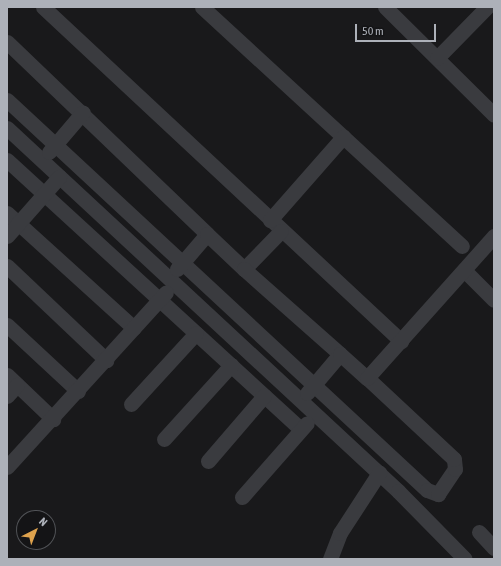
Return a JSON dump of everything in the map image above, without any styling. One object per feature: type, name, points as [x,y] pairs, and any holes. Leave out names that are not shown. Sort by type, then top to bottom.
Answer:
[{"type":"street","points":[[43,7],[281,231],[401,341]]},
{"type":"street","points":[[202,7],[462,246]]},
{"type":"street","points":[[385,7],[494,115]]},
{"type":"street","points":[[437,58],[487,7]]},
{"type":"street","points":[[7,42],[83,112],[244,269],[367,378],[454,459],[455,469],[442,491],[431,493],[7,100]]},
{"type":"street","points":[[42,160],[83,112]]},
{"type":"street","points":[[7,128],[301,399],[379,473],[465,559]]},
{"type":"street","points":[[270,220],[343,137]]},
{"type":"street","points":[[7,160],[301,429]]},
{"type":"street","points":[[7,236],[59,177]]},
{"type":"street","points":[[7,213],[134,328]]},
{"type":"street","points":[[244,269],[281,231]]},
{"type":"street","points":[[7,467],[53,419],[160,299],[183,263],[208,234]]},
{"type":"street","points":[[367,378],[494,236]]},
{"type":"street","points":[[7,266],[106,360]]},
{"type":"street","points":[[464,270],[494,300]]},
{"type":"street","points":[[7,325],[78,391]]},
{"type":"street","points":[[130,404],[196,332]]},
{"type":"street","points":[[301,399],[340,354]]},
{"type":"street","points":[[164,439],[231,365]]},
{"type":"street","points":[[7,396],[12,380],[53,419]]},
{"type":"street","points":[[208,461],[264,396]]},
{"type":"street","points":[[242,497],[301,429],[316,414]]},
{"type":"street","points":[[330,559],[340,533],[379,473]]},
{"type":"street","points":[[479,532],[494,548]]}]
